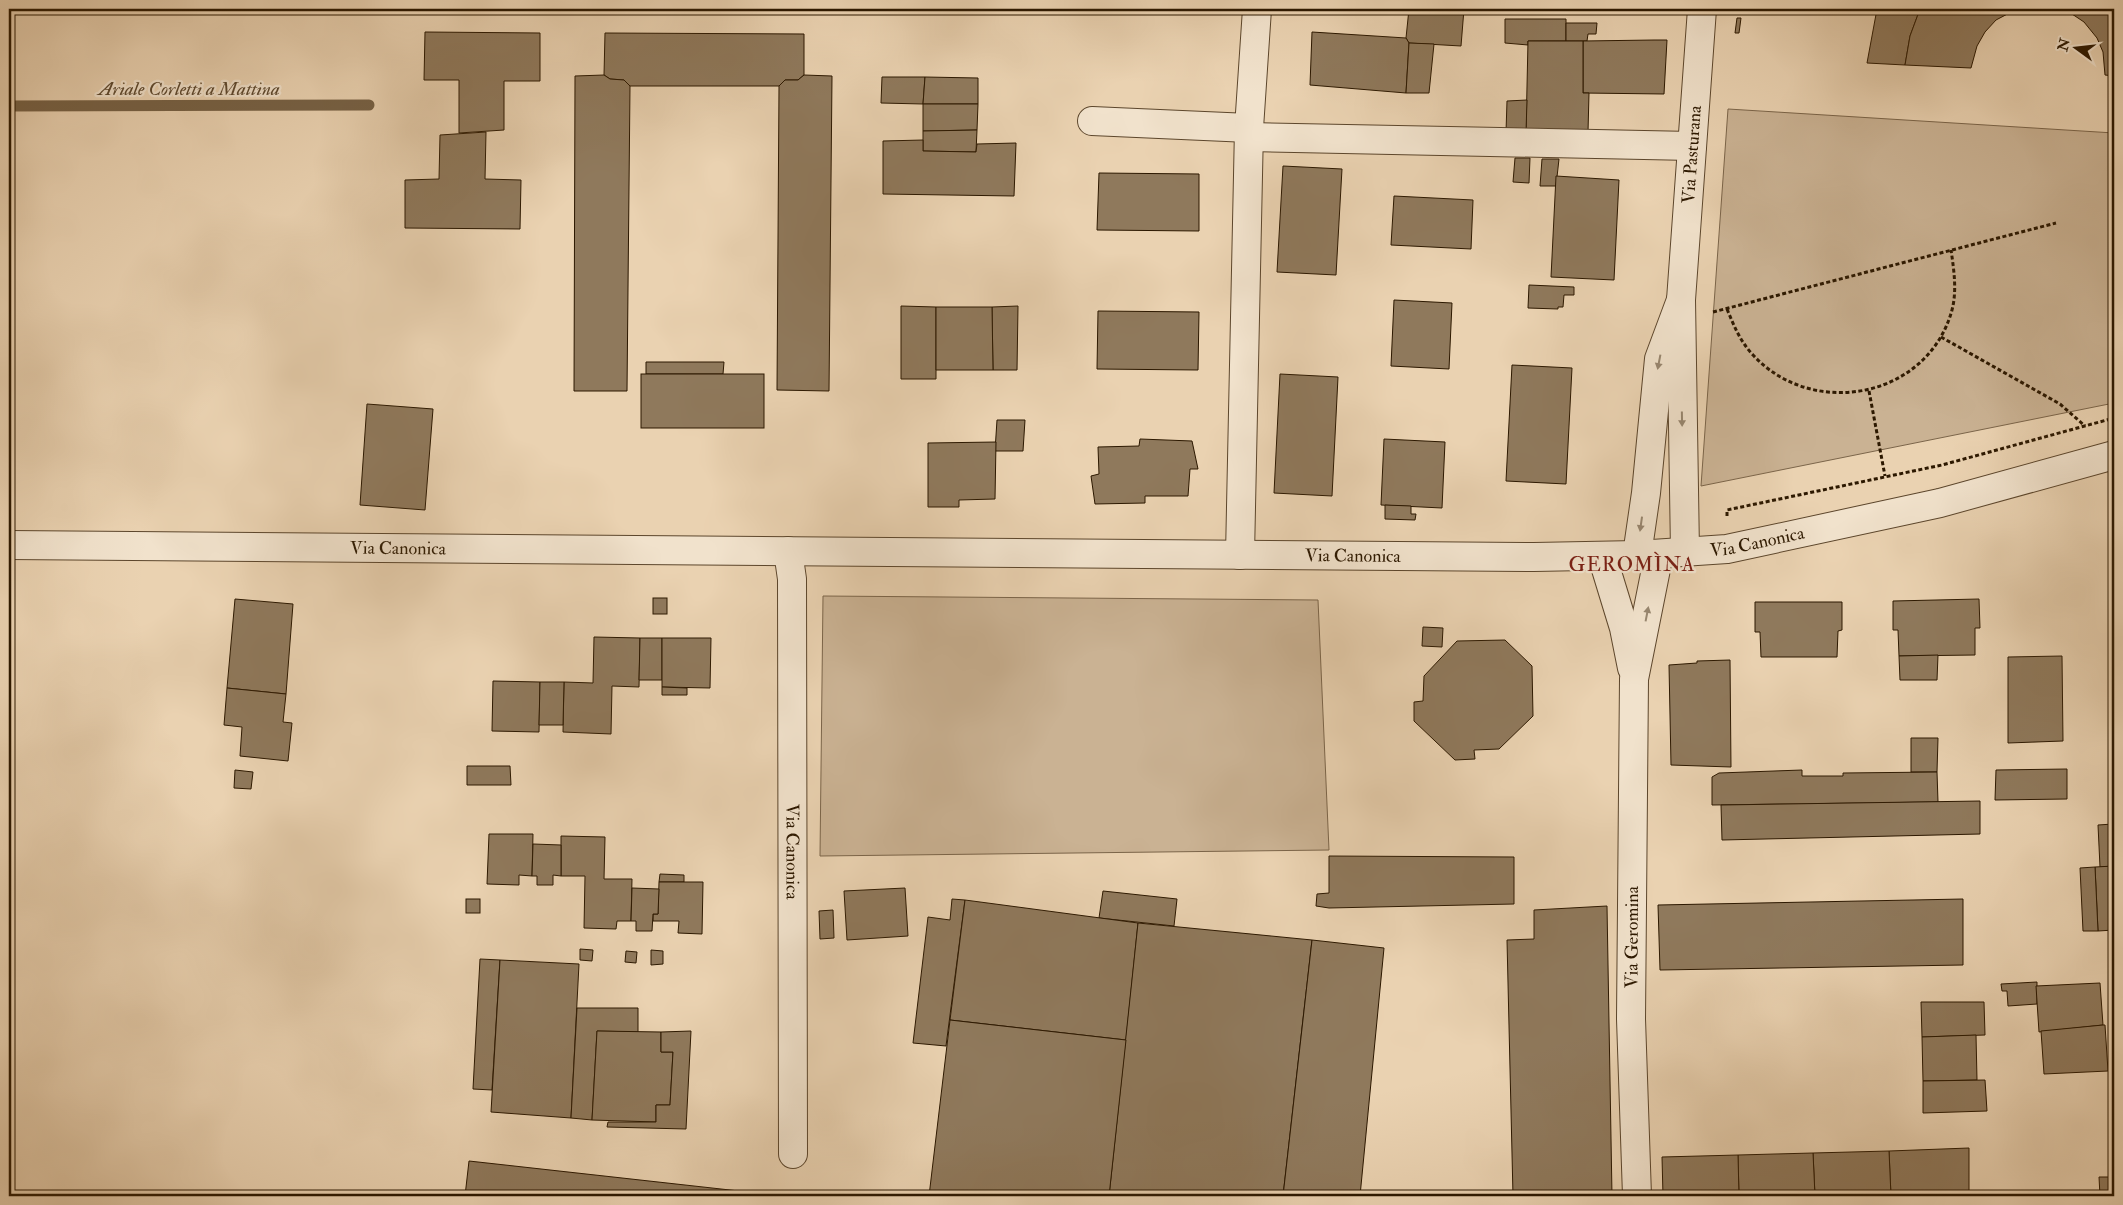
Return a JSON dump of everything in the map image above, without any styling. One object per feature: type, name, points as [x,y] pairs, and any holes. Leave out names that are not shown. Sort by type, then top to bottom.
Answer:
[{"type":"street","points":[[1240,554],[1249,133],[1257,9]]},
{"type":"street","name":"Via Pasturana","points":[[1660,554],[1682,310],[1702,9]]},
{"type":"street","points":[[1092,121],[1249,133],[1692,146]]},
{"type":"street","name":"Via Pasturana","points":[[1660,554],[1646,493],[1659,359],[1682,310]]},
{"type":"street","name":"Via Canonica","points":[[9,545],[1602,556],[1660,554],[1727,549],[1940,503],[2114,454]]},
{"type":"street","name":"Via Canonica","points":[[788,551],[792,579],[793,1154]]},
{"type":"street","name":"Via Geromina","points":[[1637,1196],[1631,1019],[1634,679],[1660,554]]},
{"type":"street","name":"Via Geromina","points":[[1602,556],[1624,628],[1634,679]]},
{"type":"path","points":[[1682,310],[1727,309],[2056,223]]},
{"type":"path","points":[[1727,309],[1737,334],[1753,356],[1774,373],[1804,388],[1839,393],[1869,390],[1902,378],[1927,357],[1941,337],[1952,310],[1955,280],[1951,250]]},
{"type":"path","points":[[1941,337],[2060,404],[2085,426]]},
{"type":"path","points":[[1869,390],[1885,476]]},
{"type":"path","points":[[1727,549],[1727,510],[1942,465],[2114,418]]},
{"type":"shaded area","points":[[1728,109],[2114,133],[2114,403],[1701,486]]},
{"type":"shaded area","points":[[823,596],[1318,600],[1329,850],[820,856]]},
{"type":"building","points":[[1409,9],[1464,9],[1461,46],[1409,43],[1406,38]]},
{"type":"building","points":[[1575,9],[1631,9],[1631,12]]},
{"type":"building","points":[[1877,9],[1920,9],[1910,36],[1905,65],[1867,63]]},
{"type":"building","points":[[1920,9],[2017,9],[1996,20],[1985,32],[1977,46],[1971,68],[1905,65],[1910,36]]},
{"type":"building","points":[[2060,9],[2114,9],[2114,76],[2105,75],[2103,52],[2097,38],[2084,22],[2069,12]]},
{"type":"building","points":[[1737,18],[1741,18],[1739,33],[1735,33]]},
{"type":"building","points":[[1505,19],[1566,19],[1566,41],[1528,41],[1528,45],[1505,43]]},
{"type":"building","points":[[1566,23],[1597,23],[1596,34],[1588,34],[1587,41],[1566,41]]},
{"type":"building","points":[[425,32],[540,33],[540,81],[504,81],[504,130],[459,133],[459,80],[424,80]]},
{"type":"building","points":[[1312,32],[1406,38],[1409,43],[1406,93],[1310,85]]},
{"type":"building","points":[[605,33],[804,34],[804,75],[798,80],[785,80],[779,86],[630,86],[624,80],[610,79],[604,75]]},
{"type":"building","points":[[1667,40],[1664,94],[1583,93],[1583,41]]},
{"type":"building","points":[[1528,41],[1583,41],[1583,93],[1589,93],[1588,132],[1526,132]]},
{"type":"building","points":[[1409,43],[1434,44],[1429,93],[1406,93]]},
{"type":"building","points":[[604,75],[610,79],[624,80],[630,86],[627,391],[574,391],[575,76]]},
{"type":"building","points":[[804,75],[832,76],[829,391],[777,390],[779,86],[785,80],[798,80]]},
{"type":"building","points":[[882,77],[925,77],[923,104],[881,103]]},
{"type":"building","points":[[925,77],[978,78],[978,104],[923,104]]},
{"type":"building","points":[[1527,100],[1526,132],[1506,132],[1507,101]]},
{"type":"building","points":[[923,104],[978,104],[977,130],[923,131]]},
{"type":"building","points":[[977,130],[976,152],[923,151],[923,131]]},
{"type":"building","points":[[486,132],[485,179],[521,180],[520,229],[405,228],[405,180],[439,179],[440,135]]},
{"type":"building","points":[[923,140],[923,151],[976,152],[977,144],[1016,143],[1014,196],[883,194],[883,141]]},
{"type":"building","points":[[1515,158],[1530,158],[1529,183],[1513,182]]},
{"type":"building","points":[[1542,159],[1559,159],[1556,186],[1540,186]]},
{"type":"building","points":[[1283,166],[1342,169],[1336,275],[1277,272]]},
{"type":"building","points":[[1099,173],[1199,174],[1199,231],[1097,230]]},
{"type":"building","points":[[1556,176],[1619,180],[1614,280],[1551,277]]},
{"type":"building","points":[[1394,196],[1473,200],[1471,249],[1391,245]]},
{"type":"building","points":[[1529,285],[1574,287],[1574,295],[1564,295],[1563,307],[1558,307],[1558,309],[1528,308]]},
{"type":"building","points":[[1394,300],[1452,303],[1449,369],[1391,366]]},
{"type":"building","points":[[901,306],[936,307],[936,379],[901,379]]},
{"type":"building","points":[[1018,306],[1017,370],[993,370],[992,307]]},
{"type":"building","points":[[936,307],[992,307],[993,370],[936,370]]},
{"type":"building","points":[[1098,311],[1199,312],[1198,370],[1097,369]]},
{"type":"building","points":[[646,362],[724,362],[723,374],[646,374]]},
{"type":"building","points":[[1512,365],[1572,368],[1566,484],[1506,481]]},
{"type":"building","points":[[641,374],[764,374],[764,428],[641,428]]},
{"type":"building","points":[[1280,374],[1338,377],[1332,496],[1274,493]]},
{"type":"building","points":[[367,404],[433,409],[425,510],[360,505]]},
{"type":"building","points":[[997,420],[1025,420],[1023,451],[995,451]]},
{"type":"building","points":[[1140,439],[1192,441],[1198,469],[1190,469],[1188,496],[1145,496],[1145,503],[1095,504],[1091,476],[1099,474],[1098,447],[1139,446]]},
{"type":"building","points":[[1384,439],[1445,442],[1442,508],[1381,505]]},
{"type":"building","points":[[996,442],[995,499],[959,500],[959,507],[928,507],[928,443]]},
{"type":"building","points":[[1385,505],[1411,506],[1411,514],[1416,514],[1415,520],[1385,519]]},
{"type":"building","points":[[653,598],[667,598],[667,614],[653,614]]},
{"type":"building","points":[[235,599],[293,604],[286,694],[227,688]]},
{"type":"building","points":[[1979,599],[1980,628],[1975,628],[1975,655],[1899,656],[1898,630],[1893,630],[1893,601]]},
{"type":"building","points":[[1755,602],[1842,602],[1842,630],[1838,631],[1837,657],[1761,657],[1760,632],[1755,632]]},
{"type":"building","points":[[1423,627],[1443,628],[1442,647],[1422,646]]},
{"type":"building","points":[[594,637],[640,638],[639,687],[612,686],[611,734],[563,732],[564,682],[593,683]]},
{"type":"building","points":[[640,638],[662,638],[662,680],[639,680]]},
{"type":"building","points":[[662,638],[711,638],[710,688],[662,687]]},
{"type":"building","points":[[1505,640],[1532,666],[1533,716],[1499,749],[1474,750],[1475,759],[1455,760],[1414,721],[1414,702],[1423,701],[1424,676],[1457,641]]},
{"type":"building","points":[[1938,655],[1937,680],[1900,680],[1899,656]]},
{"type":"building","points":[[2062,656],[2063,741],[2008,743],[2008,657]]},
{"type":"building","points":[[1730,660],[1731,767],[1671,765],[1669,665],[1697,663],[1697,661]]},
{"type":"building","points":[[493,681],[540,682],[539,732],[492,731]]},
{"type":"building","points":[[540,682],[564,682],[563,725],[539,725]]},
{"type":"building","points":[[662,687],[687,688],[687,695],[662,695]]},
{"type":"building","points":[[227,688],[286,694],[283,722],[292,723],[288,761],[240,756],[242,727],[224,725]]},
{"type":"building","points":[[1911,738],[1938,738],[1937,772],[1911,772]]},
{"type":"building","points":[[467,766],[510,766],[511,785],[467,785]]},
{"type":"building","points":[[2067,769],[2067,799],[1995,800],[1996,770]]},
{"type":"building","points":[[235,770],[253,772],[251,789],[234,788]]},
{"type":"building","points":[[1802,770],[1802,776],[1843,776],[1843,773],[1937,772],[1938,802],[1712,805],[1712,777],[1719,773]]},
{"type":"building","points":[[1980,801],[1980,834],[1722,840],[1721,805]]},
{"type":"building","points":[[2113,824],[2114,866],[2100,867],[2098,825]]},
{"type":"building","points":[[489,834],[533,834],[532,876],[519,875],[519,885],[487,884]]},
{"type":"building","points":[[561,836],[605,837],[604,879],[632,879],[631,921],[617,921],[616,929],[584,928],[585,876],[561,876]]},
{"type":"building","points":[[533,844],[561,845],[561,876],[553,875],[553,885],[537,885],[537,876],[532,876]]},
{"type":"building","points":[[1329,856],[1514,857],[1514,904],[1329,908],[1316,906],[1317,894],[1329,893]]},
{"type":"building","points":[[2114,866],[2114,930],[2098,931],[2095,867]]},
{"type":"building","points":[[2095,867],[2098,931],[2083,931],[2080,868]]},
{"type":"building","points":[[660,874],[684,875],[684,882],[659,882]]},
{"type":"building","points":[[659,882],[703,882],[702,934],[678,933],[679,921],[653,921],[653,914],[658,914]]},
{"type":"building","points":[[632,888],[659,889],[658,914],[653,914],[652,931],[636,931],[636,921],[631,921]]},
{"type":"building","points":[[905,888],[908,936],[847,940],[844,891]]},
{"type":"building","points":[[1103,891],[1177,899],[1174,926],[1099,918]]},
{"type":"building","points":[[466,899],[480,899],[480,913],[466,913]]},
{"type":"building","points":[[952,899],[965,900],[946,1046],[913,1043],[928,917],[950,920]]},
{"type":"building","points":[[1963,899],[1963,965],[1660,970],[1658,905]]},
{"type":"building","points":[[965,900],[1138,923],[1126,1040],[950,1020]]},
{"type":"building","points":[[1607,906],[1612,1196],[1513,1196],[1507,940],[1534,939],[1534,910]]},
{"type":"building","points":[[833,910],[834,938],[820,939],[819,911]]},
{"type":"building","points":[[1138,923],[1312,940],[1283,1196],[1109,1196]]},
{"type":"building","points":[[1312,940],[1384,948],[1360,1196],[1283,1196]]},
{"type":"building","points":[[580,949],[593,950],[592,961],[580,960]]},
{"type":"building","points":[[651,950],[663,951],[663,964],[651,965]]},
{"type":"building","points":[[626,951],[637,952],[636,963],[625,962]]},
{"type":"building","points":[[480,959],[500,960],[492,1090],[473,1089]]},
{"type":"building","points":[[500,960],[579,964],[571,1118],[491,1112]]},
{"type":"building","points":[[2037,982],[2037,1004],[2008,1006],[2007,991],[2002,991],[2001,984]]},
{"type":"building","points":[[2100,983],[2103,1025],[2039,1032],[2036,986]]},
{"type":"building","points":[[1921,1002],[1984,1002],[1985,1035],[1922,1037]]},
{"type":"building","points":[[577,1008],[638,1008],[638,1032],[597,1031],[592,1120],[571,1118]]},
{"type":"building","points":[[950,1020],[1126,1040],[1109,1196],[929,1196]]},
{"type":"building","points":[[2105,1025],[2108,1071],[2044,1074],[2041,1031]]},
{"type":"building","points":[[597,1031],[661,1032],[661,1052],[673,1052],[670,1105],[656,1105],[656,1122],[592,1120]]},
{"type":"building","points":[[691,1031],[686,1129],[607,1127],[608,1122],[656,1122],[656,1105],[670,1105],[673,1052],[661,1052],[661,1032]]},
{"type":"building","points":[[1976,1035],[1977,1080],[1923,1081],[1922,1037]]},
{"type":"building","points":[[1985,1080],[1987,1111],[1923,1113],[1923,1081]]},
{"type":"building","points":[[1969,1148],[1969,1196],[1891,1196],[1889,1151]]},
{"type":"building","points":[[1889,1151],[1891,1196],[1815,1196],[1813,1153]]},
{"type":"building","points":[[1813,1153],[1815,1196],[1739,1196],[1738,1155]]},
{"type":"building","points":[[1738,1155],[1739,1196],[1663,1196],[1662,1157]]},
{"type":"building","points":[[469,1161],[757,1193],[756,1196],[465,1196]]},
{"type":"building","points":[[2099,1177],[2114,1177],[2114,1196],[2100,1196]]},
{"type":"building","points":[[757,1193],[792,1196],[756,1196]]},
{"type":"building","points":[[915,1193],[930,1194],[929,1196],[914,1196]]},
{"type":"waterway","name":"Ariale Corletti a Mattina","points":[[9,106],[369,105]]},
{"type":"district","name":"GEROMÌNA","points":[[1632,564]]}]
